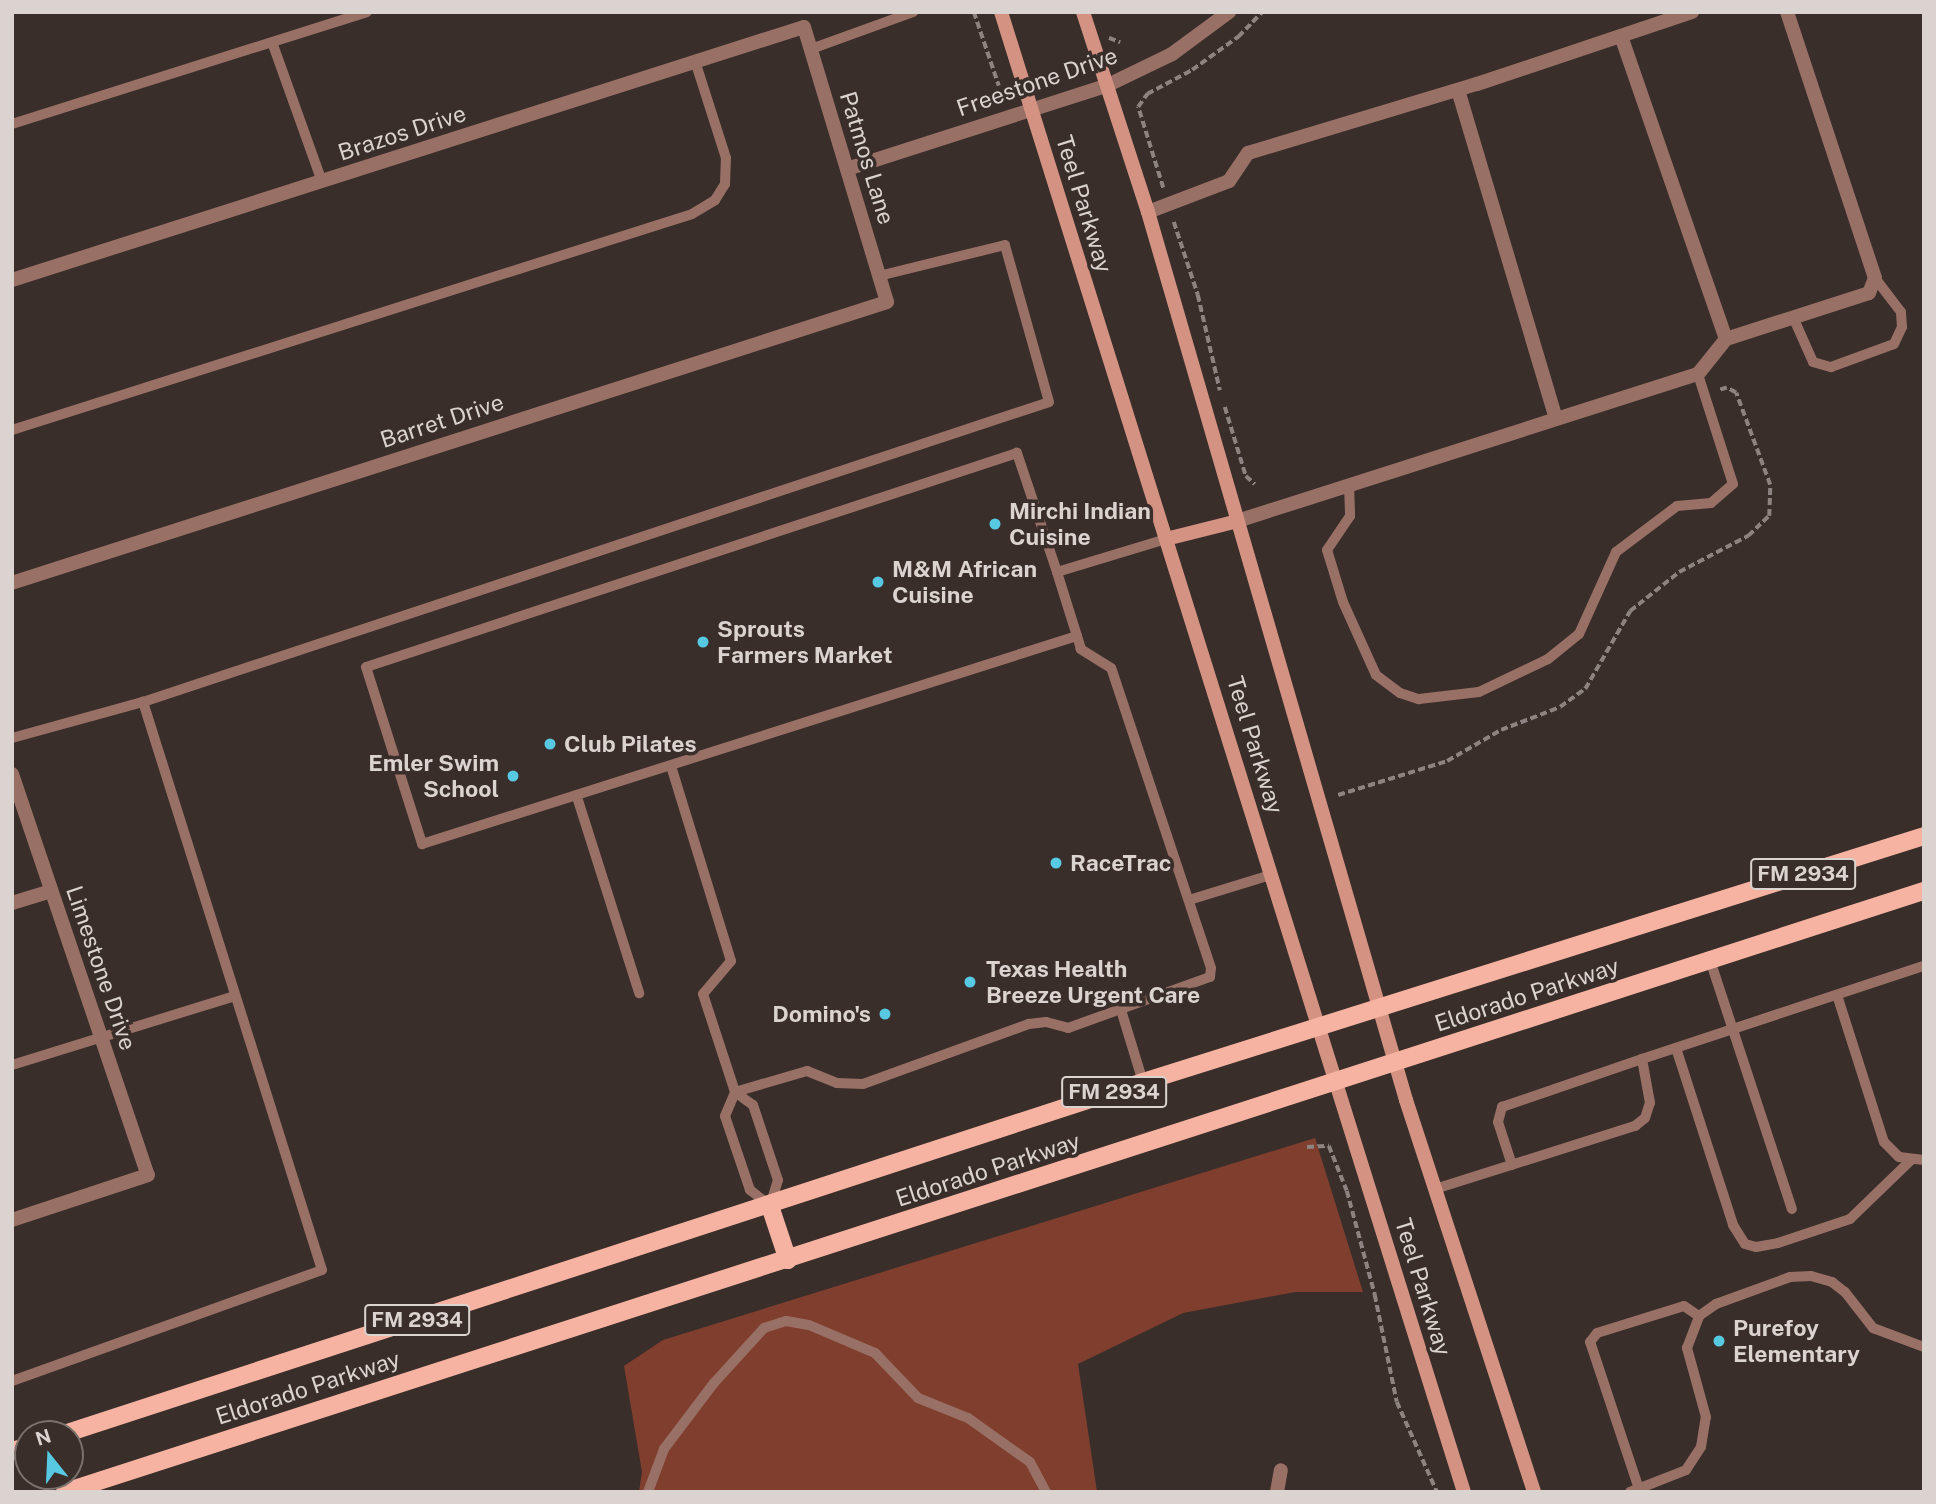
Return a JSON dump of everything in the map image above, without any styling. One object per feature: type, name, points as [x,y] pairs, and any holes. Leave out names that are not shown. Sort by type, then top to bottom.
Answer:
[{"type":"main road","name":"Teel Parkway","points":[[1001,12],[1464,1492]]},
{"type":"main road","name":"Teel Parkway","points":[[1083,12],[1147,212],[1234,522],[1396,1064],[1534,1492]]},
{"type":"main road","points":[[1166,539],[1234,522]]},
{"type":"main road","name":"Eldorado Parkway","points":[[84,1428],[771,1206],[1143,1082],[1924,836]]},
{"type":"main road","name":"Eldorado Parkway","points":[[65,1492],[1336,1084],[1924,891]]},
{"type":"main road","points":[[771,1206],[788,1260]]},
{"type":"street","name":"Freestone Drive","points":[[847,169],[1108,85],[1172,54],[1229,12]]},
{"type":"street","points":[[1147,212],[1229,181],[1248,153],[1458,90],[1692,12]]},
{"type":"street","points":[[1234,522],[1698,373],[1726,339],[1869,293],[1875,278],[1787,12]]},
{"type":"street","name":"Patmos Lane","points":[[804,27],[887,302]]},
{"type":"street","name":"Brazos Drive","points":[[12,280],[696,64],[804,27]]},
{"type":"street","points":[[1621,36],[1726,339]]},
{"type":"street","points":[[1458,90],[1556,419]]},
{"type":"street","name":"Barret Drive","points":[[12,583],[887,302]]},
{"type":"street","name":"Limestone Drive","points":[[12,774],[148,1175],[12,1220]]},
{"type":"street","points":[[12,903],[51,891]]},
{"type":"street","points":[[1277,1492],[1282,1470]]},
{"type":"lane","points":[[12,124],[367,12]]},
{"type":"lane","points":[[811,49],[914,12]]},
{"type":"lane","points":[[272,42],[322,182]]},
{"type":"lane","points":[[12,430],[692,214],[720,192],[726,158],[696,64]]},
{"type":"lane","points":[[12,738],[143,702],[1049,402],[1005,245],[879,276]]},
{"type":"lane","points":[[1793,317],[1813,362],[1831,367],[1894,344],[1902,327],[1901,312],[1875,278]]},
{"type":"lane","points":[[1349,485],[1350,516],[1327,550],[1343,602],[1376,675],[1400,693],[1419,699],[1479,692],[1548,659],[1578,634],[1616,552],[1677,506],[1711,503],[1733,484],[1698,373]]},
{"type":"lane","points":[[735,1092],[807,1071],[836,1083],[863,1084],[1029,1024],[1046,1022],[1068,1028],[1210,977],[1211,968],[1111,668],[1083,653],[1017,453],[366,667],[422,844],[577,797],[1077,636]]},
{"type":"lane","points":[[1057,572],[1166,539]]},
{"type":"lane","points":[[12,1381],[322,1270],[143,702]]},
{"type":"lane","points":[[671,766],[731,961],[703,994],[735,1092],[754,1105],[778,1180],[771,1206],[750,1190],[725,1116],[735,1092]]},
{"type":"lane","points":[[577,797],[639,993]]},
{"type":"lane","points":[[1189,900],[1271,875]]},
{"type":"lane","points":[[1710,960],[1791,1209]]},
{"type":"lane","points":[[1512,1165],[1498,1122],[1502,1107],[1924,966]]},
{"type":"lane","points":[[1837,995],[1884,1142],[1891,1153],[1911,1160],[1924,1160]]},
{"type":"lane","points":[[12,1065],[236,996]]},
{"type":"lane","points":[[1121,1010],[1143,1082]]},
{"type":"lane","points":[[1676,1048],[1732,1225],[1745,1244],[1756,1247],[1778,1242],[1850,1219],[1911,1160]]},
{"type":"lane","points":[[1435,1189],[1634,1126],[1645,1118],[1650,1103],[1642,1059]]},
{"type":"lane","points":[[1699,1316],[1684,1306],[1597,1333],[1590,1342],[1634,1490],[1686,1470],[1701,1447],[1706,1417],[1687,1348],[1699,1316],[1734,1297],[1790,1278],[1811,1276],[1832,1282],[1844,1292],[1872,1328],[1924,1347]]},
{"type":"lane","points":[[648,1492],[664,1449],[714,1383],[764,1328],[786,1321],[809,1325],[875,1353],[918,1398],[968,1418],[1030,1462],[1046,1492]]},
{"type":"path","points":[[974,12],[999,86]]},
{"type":"path","points":[[1220,392],[1198,295],[1138,107],[1147,94],[1192,70],[1238,37],[1262,12]]},
{"type":"path","points":[[1338,795],[1455,758],[1501,730],[1560,707],[1585,689],[1630,611],[1679,572],[1748,537],[1769,516],[1770,485],[1736,393],[1727,388],[1705,395]]},
{"type":"path","points":[[1225,406],[1247,476],[1255,484]]},
{"type":"path","points":[[1307,1147],[1329,1146],[1347,1191],[1375,1295],[1397,1402],[1437,1492]]},
{"type":"shaded area","points":[[1315,1138],[1363,1292],[1295,1292],[1183,1313],[1078,1364],[1097,1492],[639,1492],[642,1472],[624,1366],[663,1340]]},
{"type":"place","name":"Mirchi Indian Cuisine","points":[[995,524]]},
{"type":"place","name":"M&M African Cuisine","points":[[878,582]]},
{"type":"place","name":"Sprouts Farmers Market","points":[[703,642]]},
{"type":"place","name":"Club Pilates","points":[[550,744]]},
{"type":"place","name":"Emler Swim School","points":[[513,776]]},
{"type":"place","name":"RaceTrac","points":[[1056,863]]},
{"type":"place","name":"Texas Health Breeze Urgent Care","points":[[970,982]]},
{"type":"place","name":"Domino's","points":[[885,1014]]},
{"type":"place","name":"Purefoy Elementary","points":[[1719,1341]]}]
